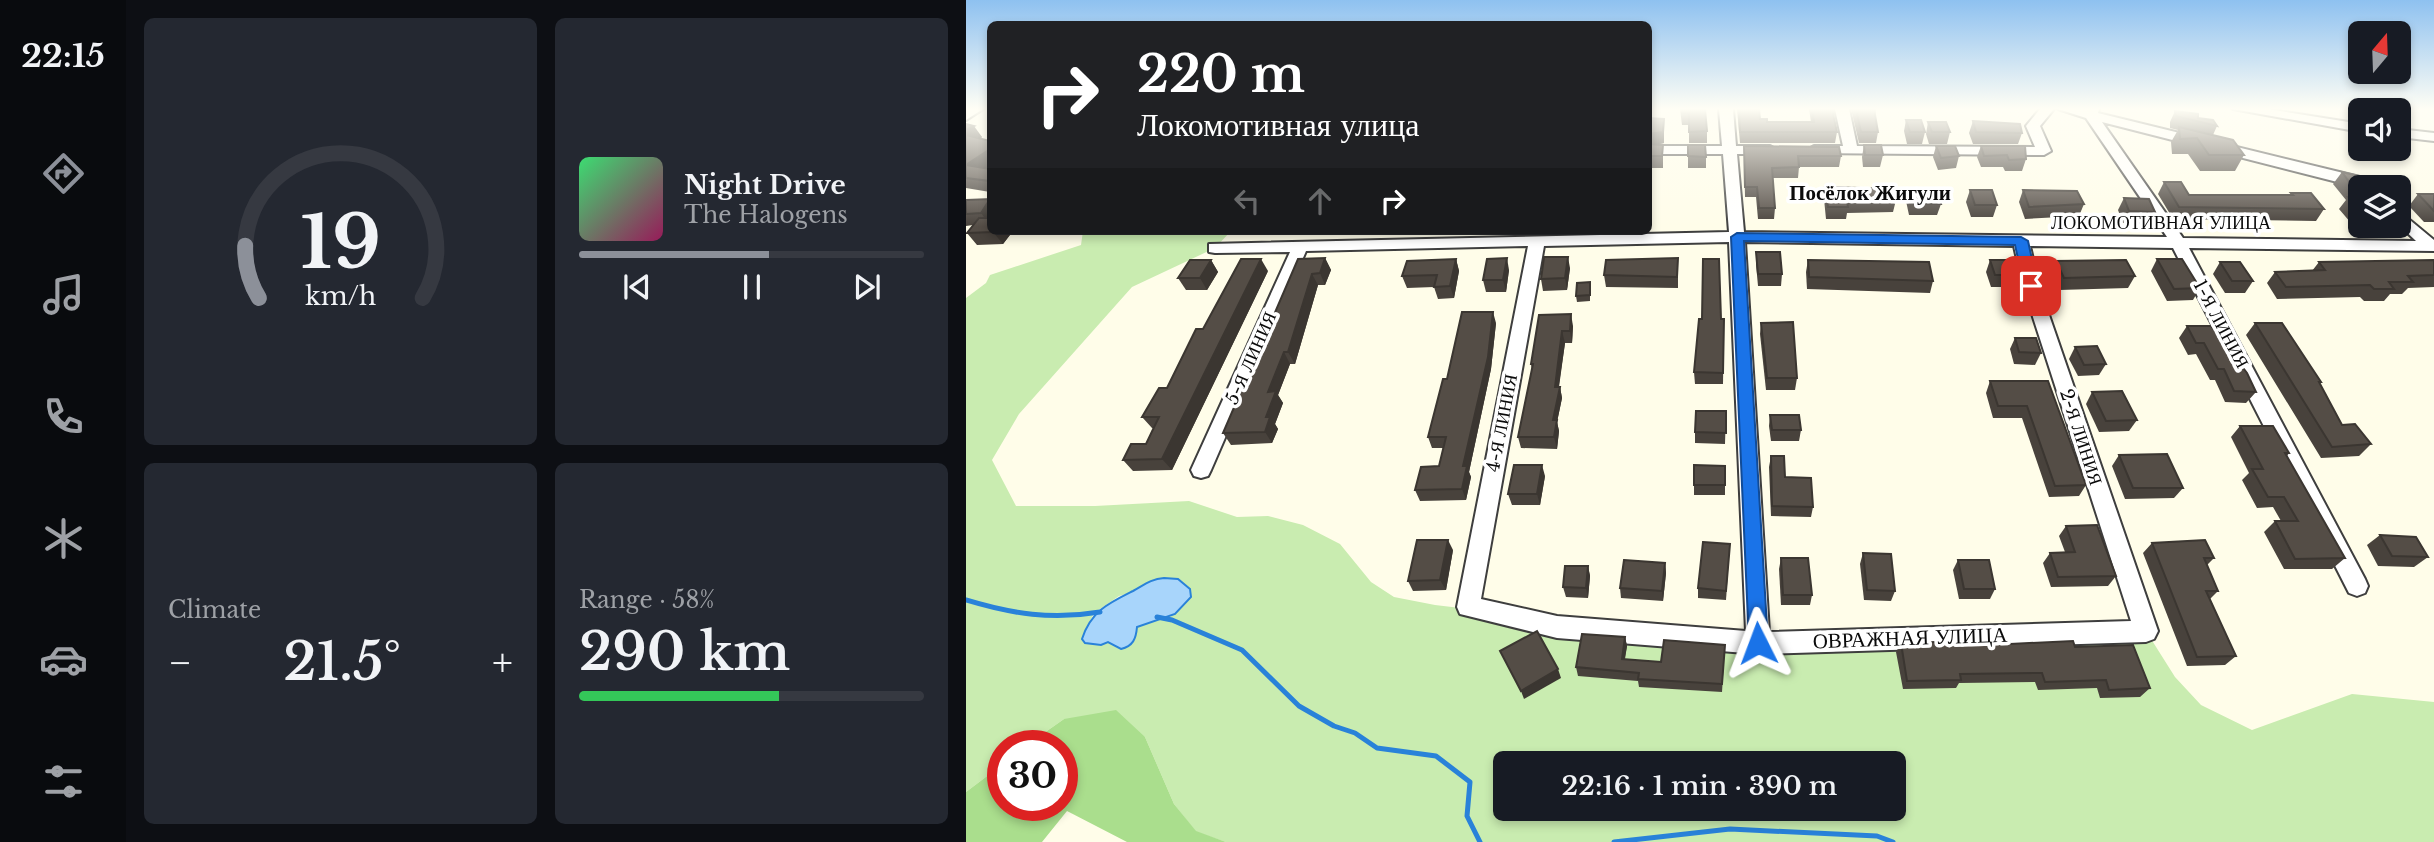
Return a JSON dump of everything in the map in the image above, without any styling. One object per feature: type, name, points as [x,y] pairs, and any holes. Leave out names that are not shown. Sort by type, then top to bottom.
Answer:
[{"type":"street","points":[[1652,150],[2043,151],[2042,148]]},
{"type":"street","name":"1-Я ЛИНИЯ","points":[[2115,148],[2177,241],[2357,586]]},
{"type":"street","points":[[2230,148],[2348,178]]},
{"type":"street","points":[[1729,150],[1737,237],[1758,643]]},
{"type":"street","points":[[2411,227],[2432,246]]},
{"type":"street","name":"ЛОКОМОТИВНАЯ УЛИЦА","points":[[1215,248],[1737,237],[2432,246]]},
{"type":"street","name":"4-Я ЛИНИЯ","points":[[1468,607],[1537,240]]},
{"type":"street","name":"2-Я ЛИНИЯ","points":[[2021,241],[2031,286],[2146,631]]},
{"type":"street","name":"5-Я ЛИНИЯ","points":[[1201,470],[1300,247]]},
{"type":"street","name":"ОВРАЖНАЯ УЛИЦА","points":[[1468,607],[1557,627],[1758,643],[2146,631]]},
{"type":"green space","points":[[1082,235],[1227,235],[1215,248],[1132,287],[1019,414],[992,460],[1016,506],[1095,506],[1189,501],[1237,517],[1268,516],[1303,525],[1340,544],[1371,582],[1394,597],[1435,605],[1758,643],[2146,631],[2175,677],[2201,705],[2252,730],[2352,694],[2434,702],[2434,842],[1226,842],[1196,832],[1174,804],[1145,737],[1064,719],[1048,730],[987,730],[987,776],[966,792],[966,298],[986,283],[990,275],[1081,245]],"holes":[[[1178,579],[1190,590],[1191,597],[1169,615],[1155,621],[1084,633],[1094,613],[1119,596]]]},
{"type":"green space","points":[[1116,710],[1145,737],[1174,804],[1196,831],[1226,842],[1127,842],[1078,817],[1078,730],[1048,730],[1064,719]]},
{"type":"green space","points":[[987,776],[987,821],[1059,821],[1042,842],[966,842],[966,792]]},
{"type":"water","points":[[1164,578],[1178,579],[1190,589],[1191,597],[1175,614],[1137,627],[1133,641],[1125,648],[1121,649],[1108,642],[1101,645],[1085,643],[1082,639],[1090,621],[1102,609],[1148,583]]},
{"type":"building","points":[[966,148],[987,148],[987,151],[966,165]]},
{"type":"building","points":[[1652,148],[1663,148],[1662,156],[1652,156]]},
{"type":"building","points":[[1688,148],[1705,148],[1706,157],[1688,156]]},
{"type":"building","points":[[1744,148],[1839,148],[1841,156],[1798,156],[1799,167],[1772,168],[1775,208],[1759,208],[1757,187],[1745,187]]},
{"type":"building","points":[[1864,148],[1882,148],[1883,155],[1865,155]]},
{"type":"building","points":[[1937,148],[1956,148],[1959,156],[1941,158]]},
{"type":"building","points":[[1982,148],[2025,148],[2026,159],[2009,160],[2007,155],[1984,156]]},
{"type":"building","points":[[2204,148],[2239,148],[2244,155],[2209,155]]},
{"type":"building","points":[[966,165],[987,168],[987,181],[966,178]]},
{"type":"building","points":[[2164,182],[2181,182],[2189,195],[2311,193],[2324,209],[2179,207]]},
{"type":"building","points":[[1825,187],[1896,189],[1896,200],[1847,201],[1848,207],[1828,207]]},
{"type":"building","points":[[1909,189],[1937,190],[1941,204],[1912,203]]},
{"type":"building","points":[[1970,190],[1992,190],[1997,205],[1975,205]]},
{"type":"building","points":[[2023,190],[2077,191],[2084,204],[2029,207]]},
{"type":"building","points":[[2418,194],[2434,194],[2434,211]]},
{"type":"building","points":[[2124,198],[2149,199],[2155,212],[2129,211]]},
{"type":"building","points":[[987,199],[987,204],[981,213],[966,214],[966,200]]},
{"type":"building","points":[[979,218],[987,218],[987,232],[967,233]]},
{"type":"building","points":[[1756,252],[1780,252],[1782,274],[1758,274]]},
{"type":"building","points":[[1544,257],[1568,257],[1565,278],[1541,279]]},
{"type":"building","points":[[1325,258],[1320,273],[1312,274],[1288,352],[1284,352],[1268,392],[1276,391],[1266,417],[1270,417],[1265,432],[1223,433],[1298,259]]},
{"type":"building","points":[[1507,258],[1503,280],[1483,280],[1487,259]]},
{"type":"building","points":[[1678,258],[1677,277],[1604,275],[1606,260]]},
{"type":"building","points":[[1241,259],[1261,259],[1162,459],[1123,460],[1131,444],[1146,444],[1159,417],[1142,417],[1159,388],[1167,388],[1196,329],[1203,329]]},
{"type":"building","points":[[1456,259],[1450,286],[1434,287],[1437,275],[1402,276],[1407,261]]},
{"type":"building","points":[[1703,259],[1719,259],[1721,319],[1724,319],[1723,373],[1694,372],[1699,319],[1702,319]]},
{"type":"building","points":[[2157,259],[2182,259],[2200,288],[2174,289]]},
{"type":"building","points":[[1190,260],[1211,260],[1200,278],[1178,278]]},
{"type":"building","points":[[1808,260],[1929,262],[1933,281],[1809,277]]},
{"type":"building","points":[[1990,260],[2014,260],[2024,285],[2009,285],[2005,275],[1995,275]]},
{"type":"building","points":[[2126,260],[2135,276],[2064,278],[2056,261]]},
{"type":"building","points":[[2434,260],[2434,275],[2408,276],[2413,282],[2389,282],[2394,289],[2374,289],[2370,285],[2286,287],[2275,272],[2325,270],[2319,262]]},
{"type":"building","points":[[2220,262],[2240,262],[2253,281],[2232,281]]},
{"type":"building","points":[[1590,282],[1590,295],[1576,296],[1577,283]]},
{"type":"building","points":[[1462,312],[1493,312],[1488,357],[1463,466],[1467,466],[1462,489],[1415,490],[1421,467],[1439,466],[1446,437],[1428,437],[1443,379],[1447,379]]},
{"type":"building","points":[[1571,314],[1570,331],[1562,331],[1555,387],[1560,387],[1553,420],[1557,420],[1554,437],[1518,437],[1533,364],[1539,315]]},
{"type":"building","points":[[1793,322],[1797,378],[1767,378],[1761,323]]},
{"type":"building","points":[[2255,323],[2282,323],[2321,382],[2342,425],[2355,424],[2371,444],[2332,447]]},
{"type":"building","points":[[2187,326],[2211,326],[2247,373],[2256,392],[2234,391],[2224,369],[2218,369],[2204,343],[2196,343]]},
{"type":"building","points":[[2015,338],[2036,338],[2041,353],[2019,352]]},
{"type":"building","points":[[2097,346],[2106,364],[2084,365],[2075,347]]},
{"type":"building","points":[[1990,381],[2048,381],[2086,485],[2055,486],[2027,406],[1998,406]]},
{"type":"building","points":[[2122,391],[2137,420],[2106,421],[2092,392]]},
{"type":"building","points":[[1696,411],[1726,411],[1726,433],[1695,432]]},
{"type":"building","points":[[1770,415],[1799,415],[1801,430],[1772,430]]},
{"type":"building","points":[[2240,426],[2273,426],[2289,453],[2285,453],[2345,558],[2295,559],[2275,521],[2298,521],[2284,497],[2268,497],[2252,469],[2263,469]]},
{"type":"building","points":[[2167,454],[2183,488],[2133,488],[2119,455]]},
{"type":"building","points":[[1771,456],[1784,456],[1785,477],[1811,478],[1813,507],[1772,506]]},
{"type":"building","points":[[1514,465],[1542,465],[1537,494],[1508,494]]},
{"type":"building","points":[[1694,465],[1725,466],[1725,485],[1694,485]]},
{"type":"building","points":[[2097,525],[2116,576],[2058,577],[2050,553],[2075,552],[2066,526]]},
{"type":"building","points":[[2380,535],[2416,537],[2428,557],[2392,556]]},
{"type":"building","points":[[1417,540],[1448,540],[1440,580],[1408,581]]},
{"type":"building","points":[[2205,540],[2214,558],[2204,558],[2218,591],[2206,591],[2236,656],[2197,657],[2152,543]]},
{"type":"building","points":[[1703,542],[1730,544],[1726,591],[1698,588]]},
{"type":"building","points":[[1863,553],[1891,554],[1895,591],[1867,590]]},
{"type":"building","points":[[1781,558],[1808,558],[1812,595],[1783,595]]},
{"type":"building","points":[[1624,560],[1665,563],[1662,591],[1620,588]]},
{"type":"building","points":[[1958,560],[1989,560],[1995,589],[1964,589]]},
{"type":"building","points":[[1565,566],[1588,566],[1586,588],[1563,587]]},
{"type":"building","points":[[1537,631],[1558,669],[1521,691],[1500,651]]},
{"type":"building","points":[[1582,634],[1625,637],[1622,659],[1661,662],[1664,640],[1725,645],[1722,684],[1638,679],[1639,673],[1576,667]]},
{"type":"building","points":[[2009,640],[2010,644],[2073,641],[2075,647],[2133,645],[2150,688],[2109,690],[2106,680],[2045,682],[2042,673],[1960,674],[1961,680],[1907,681],[1901,643]]},
{"type":"waterway","points":[[966,600],[1032,614],[1100,612]]},
{"type":"waterway","points":[[1157,617],[1172,620],[1242,650],[1299,706],[1334,726],[1355,733],[1377,748],[1436,756],[1470,782],[1467,816],[1480,842]]},
{"type":"waterway","points":[[1614,842],[1730,829],[1877,836],[1893,842]]},
{"type":"district","name":"Посёлок Жигули","points":[[1870,193]]},
{"type":"route","points":[[1758,643],[1737,237],[2021,241],[2031,286]]}]
